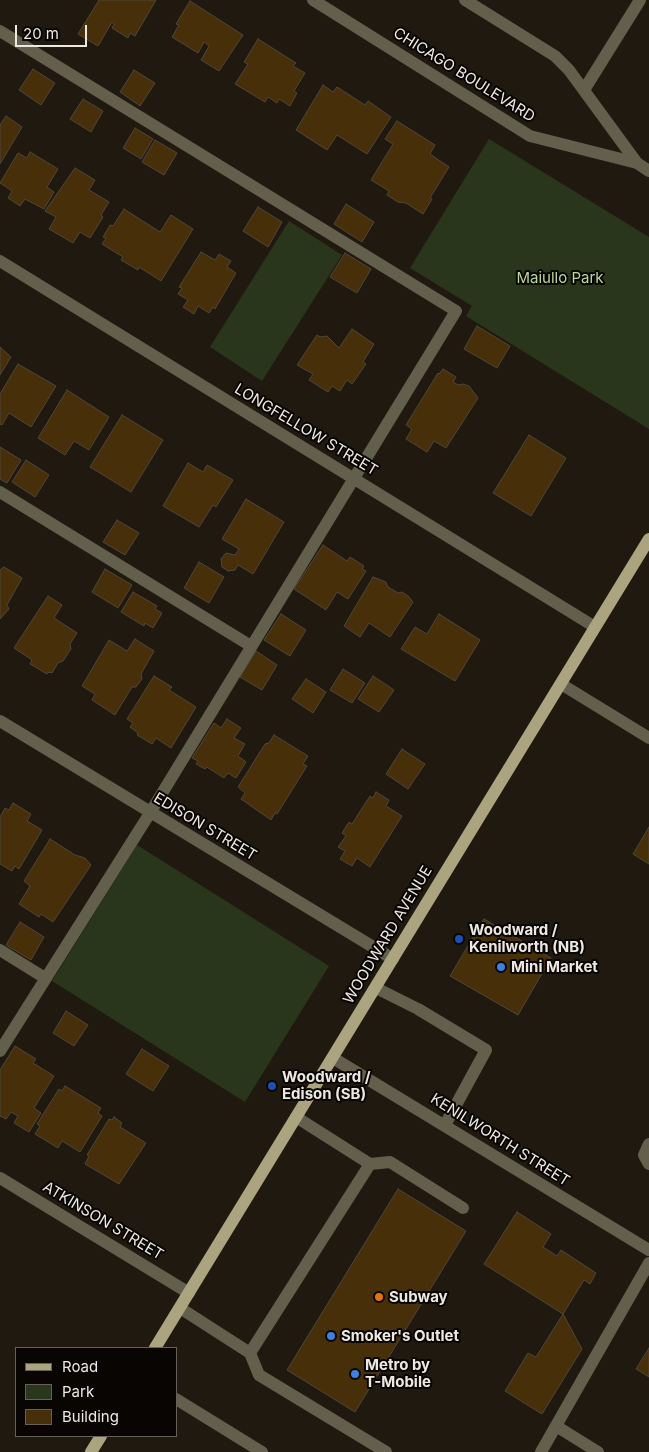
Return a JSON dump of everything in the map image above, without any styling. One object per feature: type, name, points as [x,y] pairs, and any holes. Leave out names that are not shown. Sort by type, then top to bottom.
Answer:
[{"type":"main road","name":"WOODWARD AVENUE","points":[[156,1347],[649,539]]},
{"type":"main road","points":[[91,1452],[100,1437]]},
{"type":"street","name":"CHICAGO BOULEVARD","points":[[313,0],[530,136],[637,163],[649,171]]},
{"type":"street","name":"CHICAGO BOULEVARD","points":[[465,0],[555,56],[584,90],[637,163]]},
{"type":"street","points":[[584,90],[640,0]]},
{"type":"street","points":[[0,31],[456,311],[150,813],[0,1052]]},
{"type":"street","name":"LONGFELLOW STREET","points":[[0,261],[595,627]]},
{"type":"street","points":[[0,492],[251,646]]},
{"type":"street","points":[[562,684],[649,738]]},
{"type":"street","name":"EDISON STREET","points":[[0,721],[393,959]]},
{"type":"street","points":[[0,950],[45,978]]},
{"type":"street","points":[[376,988],[418,1009],[486,1050],[445,1125]]},
{"type":"street","name":"KENILWORTH STREET","points":[[333,1058],[649,1250]]},
{"type":"street","points":[[296,1117],[370,1164],[390,1162],[463,1208]]},
{"type":"street","points":[[649,1144],[644,1156],[649,1164]]},
{"type":"street","points":[[250,1353],[370,1164]]},
{"type":"street","name":"ATKINSON STREET","points":[[0,1178],[189,1293]]},
{"type":"street","points":[[541,1452],[649,1263]]},
{"type":"street","points":[[180,1308],[250,1353],[259,1374],[386,1452]]},
{"type":"street","points":[[178,1400],[262,1452]]},
{"type":"street","points":[[556,1426],[598,1452]]},
{"type":"green space","name":"Maiullo Park","points":[[489,139],[649,237],[649,429],[466,316],[472,306],[410,268]]},
{"type":"green space","points":[[289,221],[342,255],[262,381],[210,347]]},
{"type":"green space","points":[[137,845],[329,966],[245,1102],[52,981]]},
{"type":"building","points":[[99,0],[156,0],[135,36],[130,33],[128,38],[112,28],[114,24],[112,22],[98,46],[78,34]]},
{"type":"building","points":[[190,1],[243,35],[219,71],[201,60],[209,46],[204,42],[198,53],[172,37],[179,25],[176,24]]},
{"type":"building","points":[[258,39],[296,63],[293,66],[305,73],[294,91],[297,93],[290,106],[279,99],[277,103],[268,97],[265,102],[235,84],[248,64],[244,62]]},
{"type":"building","points":[[33,69],[55,83],[41,105],[19,90]]},
{"type":"building","points":[[134,70],[155,83],[140,106],[120,92]]},
{"type":"building","points":[[323,85],[333,92],[337,87],[365,105],[368,101],[391,117],[367,154],[337,135],[327,150],[296,130]]},
{"type":"building","points":[[83,99],[103,111],[91,132],[70,119]]},
{"type":"building","points":[[6,116],[22,127],[0,164],[0,125]]},
{"type":"building","points":[[397,121],[435,145],[430,154],[449,167],[430,198],[432,199],[423,214],[406,203],[398,202],[387,195],[389,191],[371,180],[393,144],[385,139]]},
{"type":"building","points":[[135,128],[153,139],[141,159],[123,148]]},
{"type":"building","points":[[155,140],[177,153],[164,175],[142,162]]},
{"type":"building","points":[[30,152],[58,169],[47,187],[54,192],[44,209],[25,199],[20,206],[8,198],[12,191],[0,183],[18,153],[27,158]]},
{"type":"building","points":[[75,168],[95,180],[89,190],[109,202],[101,215],[103,217],[90,238],[80,232],[73,243],[49,229],[56,217],[45,211]]},
{"type":"building","points":[[346,204],[374,222],[362,242],[334,224]]},
{"type":"building","points":[[258,207],[282,222],[268,247],[243,231]]},
{"type":"building","points":[[124,209],[160,232],[171,215],[193,229],[161,281],[139,267],[138,270],[121,260],[123,257],[102,244],[106,238],[103,237],[110,225],[113,226]]},
{"type":"building","points":[[201,252],[215,260],[219,254],[231,261],[227,267],[236,273],[215,309],[213,307],[209,313],[198,306],[194,314],[183,307],[188,300],[178,294],[182,288],[179,287]]},
{"type":"building","points":[[345,253],[371,269],[357,293],[330,277]]},
{"type":"building","points":[[477,326],[510,346],[497,368],[464,349]]},
{"type":"building","points":[[352,329],[374,344],[363,362],[366,364],[352,384],[347,380],[340,391],[332,386],[328,392],[309,380],[313,374],[297,365],[317,335],[320,337],[327,336],[339,348]]},
{"type":"building","points":[[0,347],[11,357],[0,375]]},
{"type":"building","points":[[18,364],[56,386],[31,427],[9,413],[2,425],[0,424],[0,394]]},
{"type":"building","points":[[443,369],[456,377],[453,382],[458,385],[469,386],[478,398],[446,448],[434,441],[427,452],[406,439],[412,429],[406,425],[438,373]]},
{"type":"building","points":[[67,390],[109,417],[89,450],[74,441],[65,455],[38,438]]},
{"type":"building","points":[[122,415],[163,440],[131,492],[90,467]]},
{"type":"building","points":[[529,435],[566,458],[531,516],[493,493]]},
{"type":"building","points":[[0,447],[21,460],[7,483],[0,479]]},
{"type":"building","points":[[26,460],[49,475],[35,497],[12,482]]},
{"type":"building","points":[[188,463],[203,472],[207,465],[233,480],[216,507],[213,505],[199,527],[163,506]]},
{"type":"building","points":[[246,499],[284,522],[253,574],[238,565],[235,570],[228,571],[222,567],[221,559],[226,553],[235,555],[239,549],[222,539]]},
{"type":"building","points":[[117,520],[139,533],[125,555],[103,542]]},
{"type":"building","points":[[323,545],[347,561],[350,557],[364,566],[362,569],[366,571],[348,599],[337,592],[326,610],[294,589]]},
{"type":"building","points":[[199,562],[224,577],[209,603],[184,588]]},
{"type":"building","points":[[4,567],[22,578],[7,605],[9,609],[0,619],[0,570]]},
{"type":"building","points":[[105,569],[132,585],[118,608],[92,592]]},
{"type":"building","points":[[373,577],[386,582],[388,587],[398,593],[402,592],[413,602],[390,637],[369,623],[360,637],[344,626]]},
{"type":"building","points":[[133,592],[157,606],[155,609],[162,613],[153,628],[145,623],[144,626],[121,612]]},
{"type":"building","points":[[48,596],[62,605],[54,618],[77,633],[70,644],[71,649],[63,661],[58,663],[52,673],[49,672],[47,674],[30,664],[32,660],[14,648]]},
{"type":"building","points":[[281,614],[306,630],[290,656],[264,640]]},
{"type":"building","points":[[439,614],[480,640],[455,681],[401,649],[415,627],[427,634]]},
{"type":"building","points":[[135,639],[154,651],[141,674],[142,679],[136,687],[132,687],[115,715],[92,700],[95,694],[82,686],[109,640],[127,651]]},
{"type":"building","points":[[256,651],[277,665],[262,690],[240,677]]},
{"type":"building","points":[[343,669],[365,683],[352,703],[330,690]]},
{"type":"building","points":[[154,676],[172,687],[169,690],[196,707],[171,748],[156,738],[152,744],[137,735],[138,733],[130,727],[133,723],[127,719]]},
{"type":"building","points":[[373,676],[394,690],[379,712],[358,699]]},
{"type":"building","points":[[306,679],[326,692],[313,713],[292,699]]},
{"type":"building","points":[[227,719],[241,728],[234,738],[245,744],[238,756],[246,762],[236,778],[228,773],[224,778],[207,767],[205,769],[196,764],[198,761],[192,758],[214,723],[221,728]]},
{"type":"building","points":[[274,735],[308,756],[303,764],[307,766],[277,814],[275,813],[271,820],[241,799],[245,793],[238,787],[265,744],[269,743]]},
{"type":"building","points":[[402,749],[425,764],[408,789],[386,774]]},
{"type":"building","points":[[376,792],[389,800],[386,806],[402,816],[370,867],[357,858],[352,866],[340,859],[345,851],[338,847],[346,836],[342,833],[349,822],[352,824],[370,796],[373,798]]},
{"type":"building","points":[[13,803],[31,814],[27,821],[42,830],[19,869],[15,866],[12,871],[0,864],[0,817],[5,808],[9,810]]},
{"type":"building","points":[[649,827],[649,864],[633,854]]},
{"type":"building","points":[[50,839],[75,855],[85,858],[91,865],[53,922],[41,914],[39,917],[19,904],[30,886],[24,881]]},
{"type":"building","name":"Mini Market","points":[[484,919],[551,958],[518,1015],[450,976]]},
{"type":"building","points":[[20,922],[44,937],[31,960],[6,945]]},
{"type":"building","points":[[66,1011],[88,1025],[74,1046],[53,1033]]},
{"type":"building","points":[[15,1046],[36,1059],[33,1063],[54,1076],[34,1108],[41,1113],[29,1132],[14,1123],[18,1116],[11,1112],[6,1119],[0,1116],[0,1070]]},
{"type":"building","points":[[142,1049],[169,1066],[153,1091],[126,1074]]},
{"type":"building","points":[[65,1086],[101,1108],[98,1113],[102,1116],[80,1152],[62,1141],[58,1148],[35,1134],[40,1126],[37,1124],[59,1089],[62,1091]]},
{"type":"building","points":[[114,1117],[122,1123],[120,1127],[146,1143],[119,1184],[85,1164],[89,1156],[87,1155],[109,1119],[112,1120]]},
{"type":"building","points":[[398,1189],[466,1231],[355,1412],[287,1370]]},
{"type":"building","points":[[517,1212],[551,1234],[543,1247],[557,1256],[561,1250],[596,1273],[590,1284],[584,1280],[563,1314],[484,1264]]},
{"type":"building","points":[[563,1314],[582,1349],[542,1414],[505,1391],[528,1353],[536,1357]]},
{"type":"building","points":[[649,1348],[649,1377],[636,1369]]},
{"type":"place","name":"Woodward / Kenilworth (NB)","points":[[459,939]]},
{"type":"place","name":"Mini Market","points":[[501,967]]},
{"type":"place","name":"Woodward / Edison (SB)","points":[[272,1086]]},
{"type":"place","name":"Subway","points":[[379,1297]]},
{"type":"place","name":"Smoker's Outlet","points":[[331,1336]]},
{"type":"place","name":"Metro by T-Mobile","points":[[355,1374]]}]
